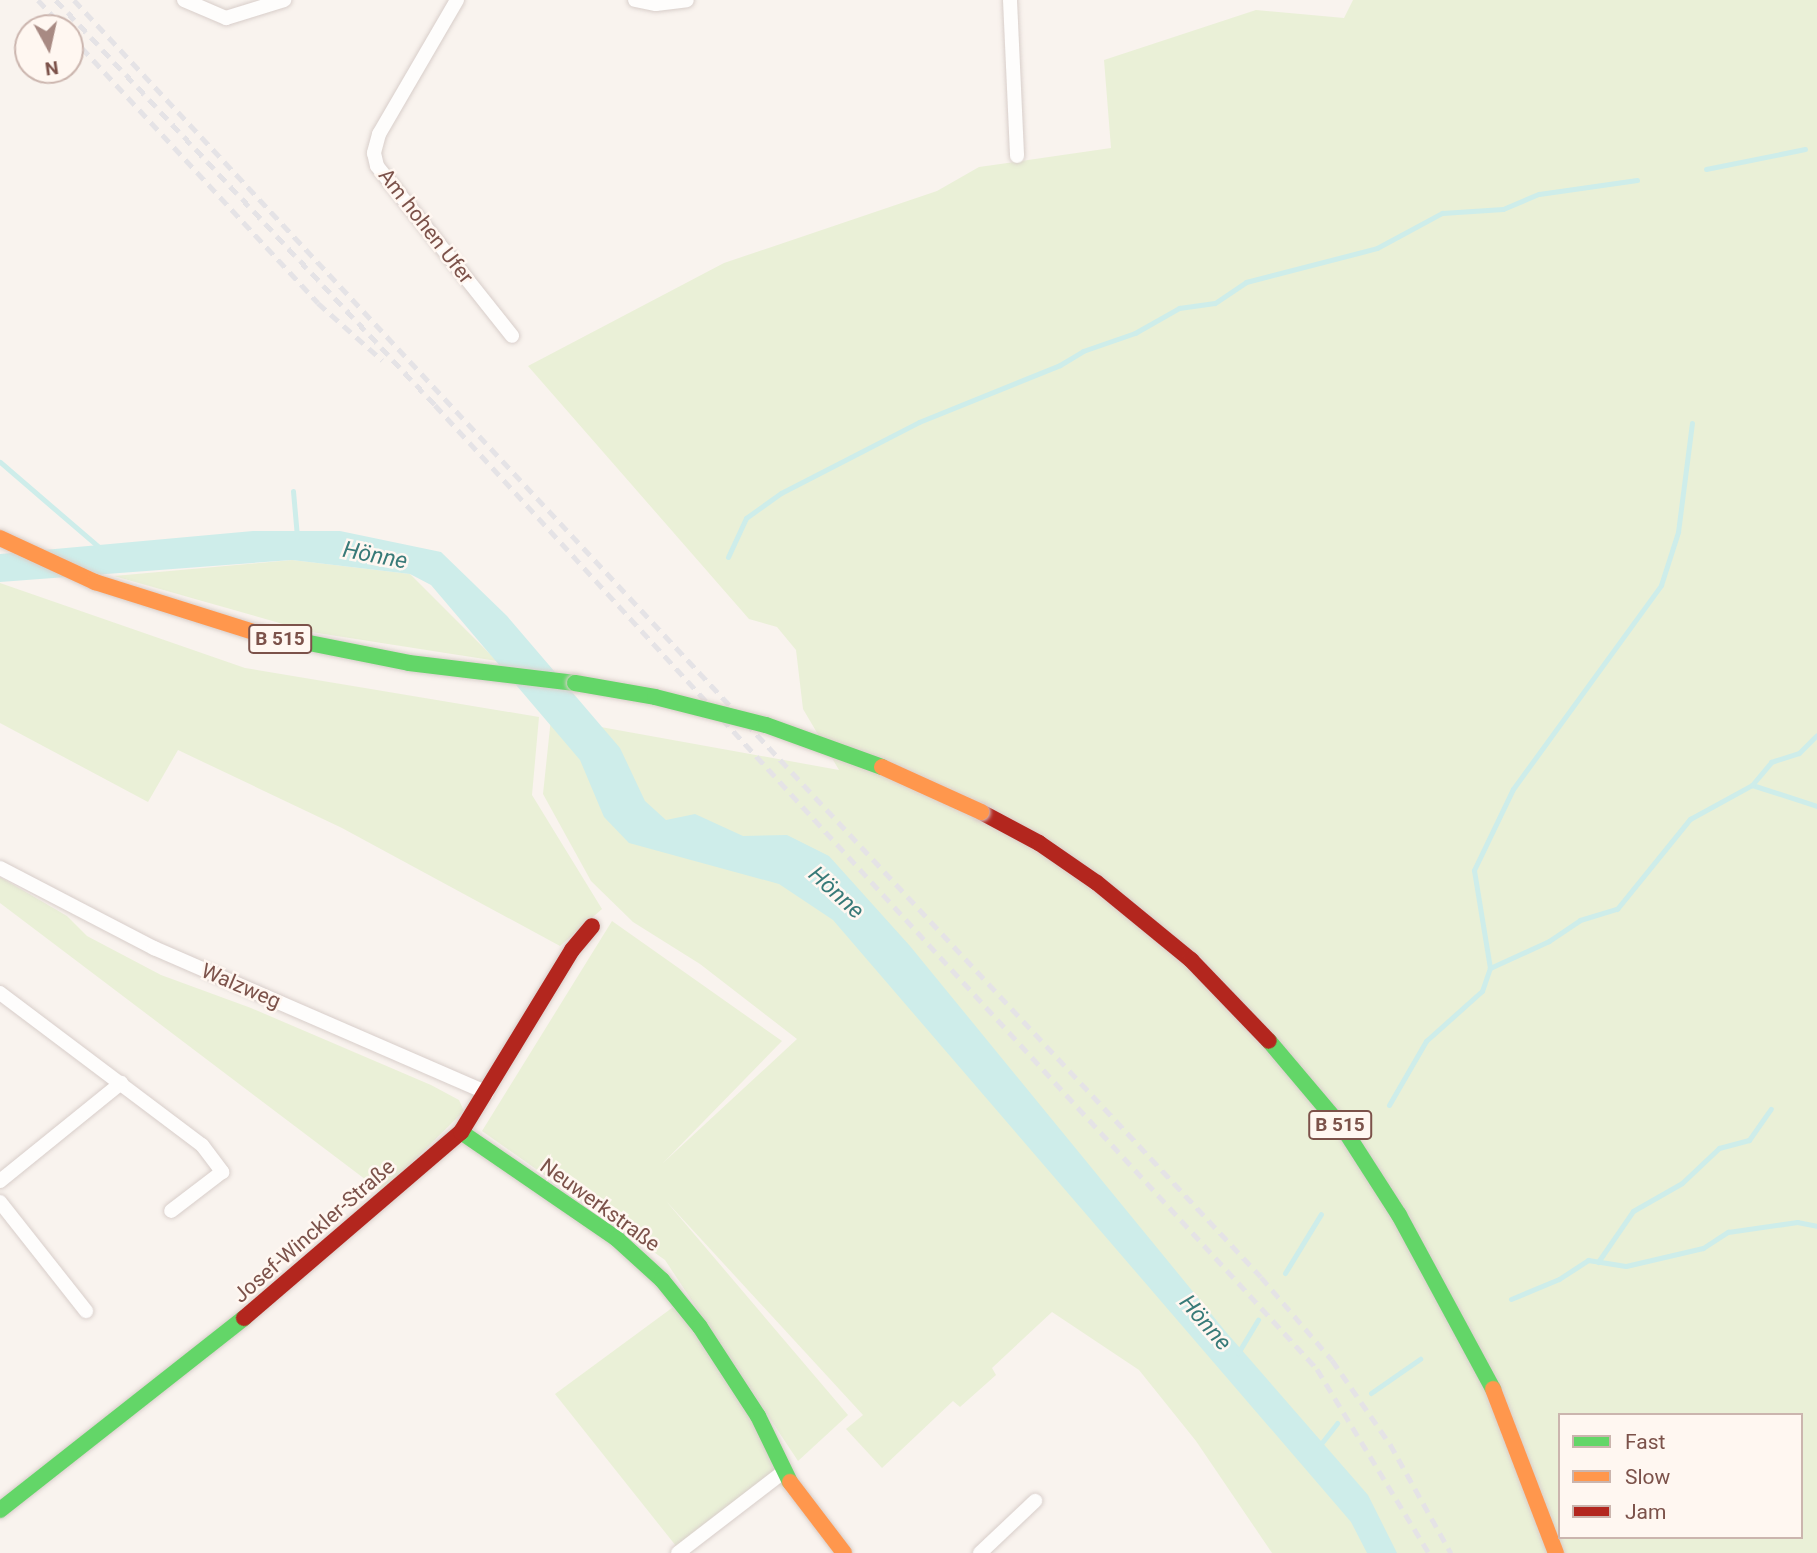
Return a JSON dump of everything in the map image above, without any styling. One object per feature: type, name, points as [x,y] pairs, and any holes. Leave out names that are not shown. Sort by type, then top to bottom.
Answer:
[{"type":"main road","name":"B 515","points":[[0,538],[95,582],[226,626],[409,663],[655,697],[766,725],[848,751],[981,812],[1039,843],[1135,913],[1247,1014],[1302,1076],[1345,1131],[1447,1296],[1512,1430],[1556,1553]]},
{"type":"main road","name":"Josef-Winckler-Straße","points":[[0,1510],[277,1292],[461,1132],[572,950],[592,926]]},
{"type":"main road","name":"Neuwerkstraße","points":[[461,1132],[617,1239],[662,1280],[700,1327],[758,1416],[783,1472],[844,1553]]},
{"type":"street","points":[[187,1],[226,18],[284,0]]},
{"type":"street","name":"Am hohen Ufer","points":[[457,0],[379,134],[374,153],[377,166],[512,336]]},
{"type":"street","points":[[635,0],[687,0]]},
{"type":"street","points":[[1010,0],[1017,156]]},
{"type":"street","name":"Walzweg","points":[[0,868],[154,948],[487,1093]]},
{"type":"street","points":[[0,993],[202,1145],[222,1172],[171,1211]]},
{"type":"street","points":[[0,1181],[121,1083]]},
{"type":"street","points":[[0,1202],[86,1311]]},
{"type":"street","points":[[678,1553],[783,1472]]},
{"type":"street","points":[[980,1553],[1035,1502]]},
{"type":"green space","points":[[1353,0],[1817,0],[1817,1553],[1272,1553],[1196,1441],[1139,1370],[1052,1312],[992,1368],[996,1375],[960,1407],[953,1401],[882,1468],[846,1429],[863,1415],[666,1201],[848,1415],[798,1461],[665,1260],[482,1131],[612,921],[782,1041],[663,1163],[797,1039],[700,964],[633,922],[591,881],[543,794],[551,718],[839,770],[803,709],[796,650],[777,627],[749,619],[528,366],[724,263],[937,191],[979,167],[1111,148],[1104,60],[1256,10],[1344,18]]},
{"type":"green space","points":[[292,560],[410,574],[497,661],[311,632],[114,576]]},
{"type":"green space","points":[[0,583],[245,668],[539,717],[532,795],[602,909],[560,946],[342,828],[178,750],[148,802],[0,723]]},
{"type":"green space","points":[[0,877],[67,916],[87,936],[161,975],[251,1008],[431,1085],[459,1100],[464,1111],[382,1192],[0,903]]},
{"type":"green space","points":[[680,1302],[783,1472],[680,1551],[555,1394]]},
{"type":"water","name":"Hönne","points":[[253,531],[340,531],[441,552],[507,616],[620,748],[645,801],[666,820],[695,814],[743,836],[787,835],[829,856],[910,946],[1226,1332],[1368,1495],[1397,1553],[1367,1553],[1351,1522],[833,920],[779,884],[629,843],[604,817],[580,760],[431,585],[410,574],[292,560],[0,582],[0,554]]},
{"type":"waterway","points":[[1706,169],[1805,149]]},
{"type":"waterway","points":[[728,557],[746,518],[781,493],[919,422],[1060,365],[1083,351],[1135,333],[1179,308],[1215,303],[1246,282],[1377,248],[1442,213],[1503,209],[1539,194],[1637,180]]},
{"type":"waterway","points":[[1490,968],[1474,870],[1513,789],[1661,585],[1678,532],[1692,423]]},
{"type":"waterway","points":[[0,462],[101,549]]},
{"type":"waterway","points":[[293,491],[297,537]]},
{"type":"waterway","points":[[1389,1105],[1426,1041],[1482,991],[1490,968],[1549,941],[1580,920],[1617,909],[1690,819],[1752,785],[1771,762],[1799,753],[1817,735]]},
{"type":"waterway","points":[[1752,785],[1817,806]]},
{"type":"waterway","points":[[1598,1262],[1633,1211],[1682,1183],[1719,1148],[1749,1140],[1771,1109]]},
{"type":"waterway","points":[[1285,1273],[1321,1214]]},
{"type":"waterway","points":[[1511,1299],[1559,1279],[1588,1260],[1626,1266],[1703,1248],[1728,1232],[1797,1222],[1817,1226]]},
{"type":"waterway","name":"Hönne","points":[[1238,1353],[1258,1320]]},
{"type":"waterway","points":[[1371,1393],[1420,1359]]},
{"type":"waterway","points":[[1320,1445],[1337,1423]]},
{"type":"railway","points":[[38,0],[51,14]]},
{"type":"railway","points":[[56,0],[435,405],[1317,1369],[1429,1553]]},
{"type":"railway","points":[[74,0],[1261,1277],[1332,1360],[1390,1444],[1451,1553]]},
{"type":"railway","points":[[84,50],[318,303],[382,360]]},
{"type":"traffic: fast","points":[[254,632],[409,663],[575,683]]},
{"type":"traffic: fast","points":[[575,683],[655,697],[766,725],[882,767]]},
{"type":"traffic: fast","points":[[1269,1041],[1345,1131],[1399,1215],[1493,1389]]},
{"type":"traffic: fast","points":[[461,1132],[617,1239],[662,1280],[700,1327],[758,1416],[790,1482]]},
{"type":"traffic: fast","points":[[0,1510],[244,1318]]},
{"type":"traffic: slow","points":[[0,538],[95,582],[254,632]]},
{"type":"traffic: slow","points":[[882,767],[981,812]]},
{"type":"traffic: slow","points":[[1493,1389],[1556,1553]]},
{"type":"traffic: slow","points":[[790,1482],[844,1553]]},
{"type":"traffic: jam","points":[[981,812],[1039,843],[1097,883],[1191,960],[1269,1041]]},
{"type":"traffic: jam","points":[[244,1318],[461,1132],[572,950],[592,926]]}]
